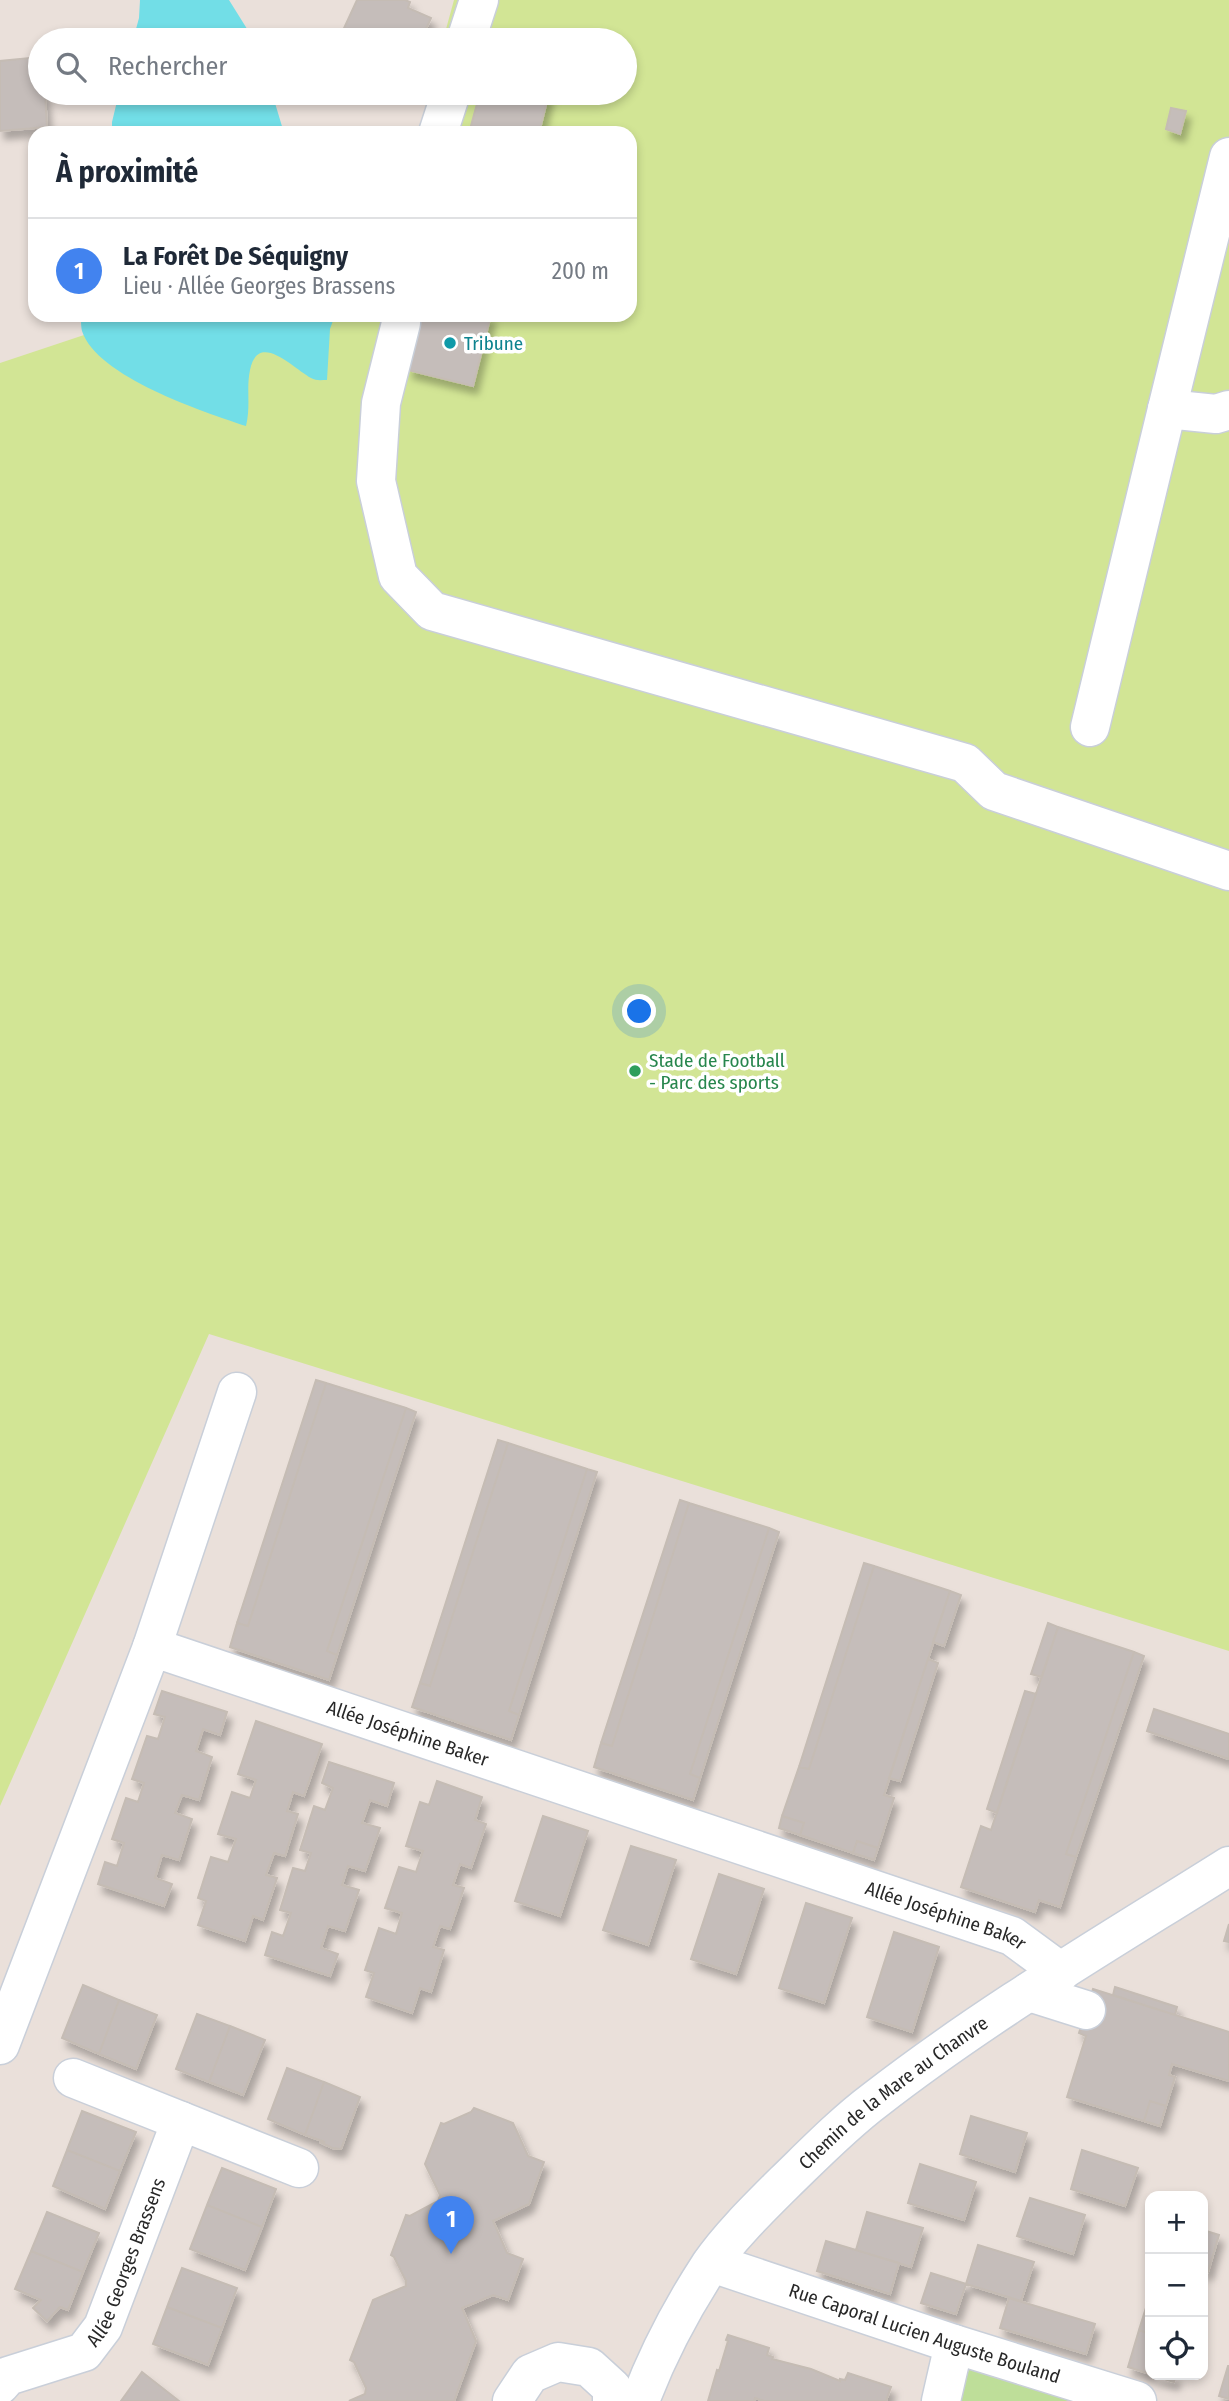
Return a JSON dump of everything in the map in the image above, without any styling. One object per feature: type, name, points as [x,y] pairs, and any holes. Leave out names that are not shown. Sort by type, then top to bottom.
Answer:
[{"type":"street","points":[[471,28],[479,0]]},
{"type":"street","points":[[440,126],[447,105]]},
{"type":"street","points":[[1090,727],[1229,157]]},
{"type":"street","points":[[401,323],[381,402],[376,481],[398,576],[432,611],[965,763],[994,791],[1229,871]]},
{"type":"street","points":[[1167,409],[1216,414],[1229,410]]},
{"type":"street","points":[[0,2045],[152,1647],[237,1392]]},
{"type":"street","name":"Allée Joséphine Baker","points":[[152,1647],[1012,1936],[1061,1972]]},
{"type":"street","name":"Chemin de la Mare au Chanvre","points":[[640,2401],[668,2334],[712,2263],[771,2196],[874,2101],[1029,1992],[1229,1866]]},
{"type":"street","points":[[1029,1992],[1086,2010]]},
{"type":"street","points":[[73,2078],[299,2168]]},
{"type":"street","name":"Allée Georges Brassens","points":[[0,2385],[8,2376],[84,2352],[103,2327],[181,2122]]},
{"type":"street","name":"Rue Caporal Lucien Auguste Bouland","points":[[712,2263],[954,2344],[1138,2401]]},
{"type":"street","points":[[940,2401],[954,2344]]},
{"type":"street","points":[[512,2401],[530,2374],[558,2362],[589,2367],[612,2388],[612,2401]]},
{"type":"green space","points":[[454,0],[1229,0],[1229,1651],[209,1334],[0,1806],[0,363],[123,322],[637,322],[637,126],[421,126],[426,105],[637,105],[637,28],[446,28]]},
{"type":"green space","points":[[969,2369],[1071,2401],[959,2401]]},
{"type":"water","points":[[140,0],[229,0],[246,28],[136,28]]},
{"type":"water","points":[[116,105],[276,105],[282,126],[112,126]]},
{"type":"water","points":[[81,322],[332,322],[327,380],[313,379],[268,353],[261,353],[254,358],[248,384],[246,426],[180,402],[129,378],[92,348],[82,331]]},
{"type":"building","points":[[357,0],[405,0],[410,2],[408,8],[431,18],[426,28],[344,28]]},
{"type":"building","points":[[28,58],[28,105],[46,105],[47,126],[0,131],[0,61]]},
{"type":"building","points":[[477,105],[546,105],[541,126],[471,126]]},
{"type":"building","points":[[1171,108],[1186,111],[1180,134],[1166,129]]},
{"type":"building","name":"Tribune","points":[[420,322],[489,322],[473,386],[408,370]]},
{"type":"building","points":[[316,1380],[326,1383],[248,1626],[237,1623]]},
{"type":"building","points":[[326,1383],[406,1408],[327,1651],[337,1655],[329,1680],[230,1647],[237,1623],[248,1626]]},
{"type":"building","points":[[406,1408],[416,1412],[337,1655],[327,1651]]},
{"type":"building","points":[[498,1440],[508,1443],[430,1686],[420,1683]]},
{"type":"building","points":[[508,1443],[587,1469],[509,1711],[519,1715],[511,1740],[412,1707],[420,1683],[430,1686]]},
{"type":"building","points":[[587,1469],[597,1472],[519,1715],[509,1711]]},
{"type":"building","points":[[680,1500],[689,1503],[612,1746],[601,1743]]},
{"type":"building","points":[[689,1503],[769,1528],[690,1774],[700,1778],[693,1800],[594,1767],[601,1743],[612,1746]]},
{"type":"building","points":[[769,1528],[779,1532],[700,1778],[690,1774]]},
{"type":"building","points":[[864,1563],[874,1566],[809,1769],[799,1767]]},
{"type":"building","points":[[874,1566],[950,1591],[884,1795],[894,1798],[878,1848],[857,1841],[853,1853],[800,1835],[804,1823],[782,1816],[799,1767],[809,1769]]},
{"type":"building","points":[[950,1591],[961,1595],[944,1646],[933,1642]]},
{"type":"building","points":[[1048,1623],[1058,1627],[1042,1677],[1031,1674]]},
{"type":"building","points":[[1058,1627],[1134,1652],[1066,1854],[1076,1857],[1060,1907],[1039,1900],[1035,1912],[961,1887],[981,1826],[991,1830]]},
{"type":"building","points":[[1134,1652],[1144,1656],[1076,1857],[1066,1854]]},
{"type":"building","points":[[928,1659],[938,1663],[900,1781],[889,1778]]},
{"type":"building","points":[[162,1691],[227,1712],[220,1735],[203,1729],[196,1751],[212,1757],[199,1800],[182,1795],[175,1813],[192,1819],[179,1860],[162,1855],[155,1878],[172,1884],[164,1906],[98,1884],[105,1862],[117,1866],[124,1843],[112,1839],[126,1798],[138,1802],[144,1783],[132,1779],[147,1736],[158,1739],[165,1717],[154,1714]]},
{"type":"building","points":[[1025,1691],[1036,1694],[997,1813],[987,1809]]},
{"type":"building","points":[[1154,1709],[1229,1734],[1229,1759],[1147,1731]]},
{"type":"building","points":[[256,1721],[322,1744],[304,1796],[293,1792],[287,1811],[298,1814],[285,1856],[274,1853],[266,1875],[277,1878],[263,1920],[253,1916],[245,1941],[198,1925],[206,1901],[198,1898],[211,1857],[228,1862],[236,1839],[218,1834],[232,1792],[250,1798],[256,1780],[238,1774]]},
{"type":"building","points":[[329,1762],[394,1783],[387,1806],[370,1800],[362,1823],[380,1828],[365,1871],[348,1866],[342,1885],[359,1890],[345,1931],[328,1926],[321,1948],[338,1954],[330,1976],[265,1955],[272,1932],[283,1936],[291,1913],[280,1910],[293,1868],[305,1871],[311,1853],[300,1850],[314,1806],[325,1810],[333,1788],[322,1783]]},
{"type":"building","points":[[437,1781],[482,1797],[475,1820],[486,1824],[471,1868],[460,1864],[453,1885],[464,1888],[450,1929],[440,1926],[433,1947],[444,1950],[431,1992],[420,1988],[412,2013],[366,1997],[374,1973],[365,1970],[379,1928],[396,1934],[402,1913],[385,1908],[399,1867],[416,1872],[423,1851],[406,1846],[420,1802],[429,1805]]},
{"type":"building","points":[[543,1816],[588,1831],[560,1916],[515,1901]]},
{"type":"building","points":[[782,1816],[804,1823],[800,1835],[779,1828]]},
{"type":"building","points":[[857,1841],[878,1848],[874,1860],[853,1853]]},
{"type":"building","points":[[631,1846],[676,1860],[648,1945],[603,1930]]},
{"type":"building","points":[[719,1874],[764,1889],[736,1974],[691,1959]]},
{"type":"building","points":[[806,1903],[852,1918],[824,2003],[779,1988]]},
{"type":"building","points":[[1229,1924],[1229,1942],[1224,1941]]},
{"type":"building","points":[[894,1932],[939,1947],[912,2032],[867,2017]]},
{"type":"building","points":[[83,1985],[119,2000],[99,2054],[62,2038]]},
{"type":"building","points":[[1115,1987],[1177,2007],[1175,2015],[1113,1995]]},
{"type":"building","points":[[1093,1989],[1229,2032],[1229,2081],[1172,2064],[1169,2075],[1175,2077],[1166,2106],[1150,2101],[1144,2121],[1067,2097],[1086,2036],[1079,2033]]},
{"type":"building","points":[[119,2000],[157,2015],[136,2069],[99,2054]]},
{"type":"building","points":[[197,2014],[230,2026],[209,2082],[176,2069]]},
{"type":"building","points":[[230,2026],[265,2040],[243,2095],[209,2082]]},
{"type":"building","points":[[287,2068],[324,2082],[305,2135],[268,2119]]},
{"type":"building","points":[[324,2082],[360,2097],[341,2149],[332,2148],[320,2142],[325,2142],[305,2135]]},
{"type":"building","points":[[1150,2101],[1166,2106],[1160,2126],[1144,2121]]},
{"type":"building","points":[[474,2108],[513,2123],[528,2156],[544,2162],[529,2204],[493,2221],[507,2253],[523,2259],[508,2300],[493,2295],[462,2308],[476,2341],[454,2401],[349,2401],[365,2394],[366,2388],[354,2362],[350,2360],[373,2300],[406,2286],[406,2281],[391,2255],[406,2215],[410,2216],[438,2201],[440,2195],[425,2164],[441,2123],[471,2112]]},
{"type":"building","points":[[82,2111],[136,2132],[120,2171],[67,2150]]},
{"type":"building","points":[[971,2116],[1027,2133],[1015,2172],[960,2154]]},
{"type":"building","points":[[67,2150],[120,2171],[105,2209],[53,2186]]},
{"type":"building","points":[[1082,2150],[1138,2168],[1125,2206],[1071,2189]]},
{"type":"building","points":[[920,2164],[976,2182],[964,2220],[908,2203]]},
{"type":"building","points":[[222,2168],[276,2189],[262,2227],[207,2205]]},
{"type":"building","points":[[1030,2198],[1085,2215],[1073,2254],[1017,2236]]},
{"type":"building","points":[[207,2205],[262,2227],[245,2270],[190,2249]]},
{"type":"building","points":[[47,2212],[99,2233],[83,2272],[31,2251]]},
{"type":"building","points":[[867,2212],[923,2228],[911,2267],[856,2250]]},
{"type":"building","points":[[1208,2232],[1219,2235],[1208,2272]]},
{"type":"building","points":[[826,2241],[899,2263],[890,2294],[817,2271]]},
{"type":"building","points":[[978,2245],[1034,2262],[1021,2301],[966,2284]]},
{"type":"building","points":[[31,2251],[83,2272],[68,2310],[60,2307],[47,2321],[33,2308],[41,2300],[15,2289]]},
{"type":"building","points":[[182,2268],[237,2288],[222,2328],[167,2307]]},
{"type":"building","points":[[931,2273],[966,2284],[956,2314],[921,2303]]},
{"type":"building","points":[[1009,2298],[1095,2324],[1086,2354],[1000,2328]]},
{"type":"building","points":[[167,2307],[222,2328],[208,2365],[153,2344]]},
{"type":"building","points":[[1145,2311],[1145,2332],[1139,2330]]},
{"type":"building","points":[[1139,2330],[1145,2332],[1145,2372],[1128,2367]]},
{"type":"building","points":[[728,2335],[769,2348],[767,2355],[773,2357],[772,2359],[811,2369],[840,2381],[845,2380],[848,2373],[891,2387],[886,2401],[764,2401],[755,2398],[754,2401],[708,2401]]},
{"type":"building","points":[[1229,2366],[1229,2399],[1219,2396]]},
{"type":"building","points":[[142,2372],[179,2401],[121,2401]]},
{"type":"place","name":"Tribune","points":[[450,343]]},
{"type":"place","name":"Stade de Football - Parc des sports","points":[[635,1071]]},
{"type":"place","name":"La Forêt De Séquigny","points":[[451,2254]]}]
